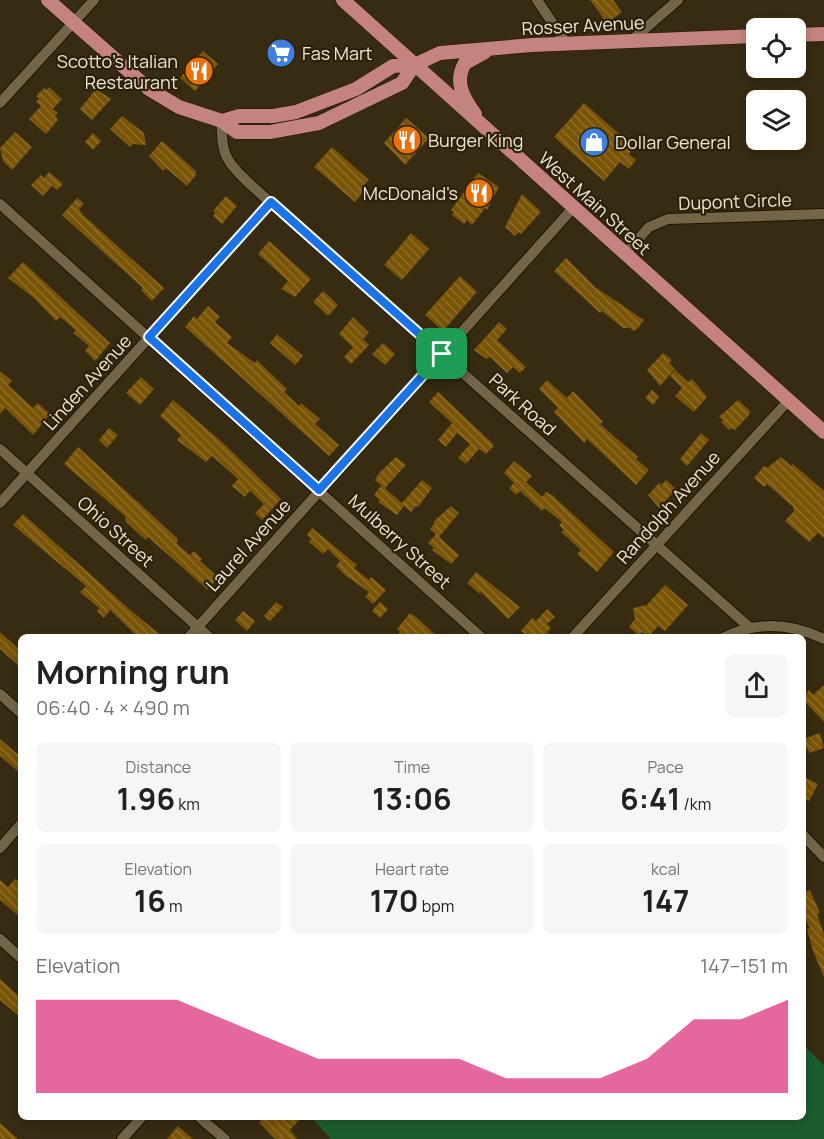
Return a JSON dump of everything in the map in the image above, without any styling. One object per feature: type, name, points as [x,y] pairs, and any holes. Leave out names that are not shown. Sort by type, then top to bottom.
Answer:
[{"type":"main road","points":[[48,0],[162,98],[192,113],[222,121]]},
{"type":"main road","name":"West Main Street","points":[[346,1],[491,135],[824,432]]},
{"type":"main road","points":[[806,34],[824,33]]},
{"type":"main road","name":"Rosser Avenue","points":[[222,121],[239,116],[273,116],[296,112],[357,89],[393,66],[414,65],[440,53],[566,43],[746,36]]},
{"type":"main road","points":[[491,135],[472,110],[460,88],[458,79],[465,63],[478,54],[497,49]]},
{"type":"street","points":[[0,103],[94,0]]},
{"type":"street","points":[[537,0],[566,43]]},
{"type":"street","points":[[632,40],[678,0]]},
{"type":"street","name":"Park Road","points":[[222,121],[220,142],[228,164],[749,627]]},
{"type":"street","name":"Linden Avenue","points":[[0,503],[271,202]]},
{"type":"street","name":"Mulberry Street","points":[[0,204],[478,634]]},
{"type":"street","name":"Laurel Avenue","points":[[192,634],[573,208]]},
{"type":"street","name":"Dupont Circle","points":[[625,254],[649,227],[668,219],[824,214]]},
{"type":"street","name":"Randolph Avenue","points":[[576,634],[789,400]]},
{"type":"street","name":"Ohio Street","points":[[0,449],[206,634]]},
{"type":"street","points":[[732,634],[749,627],[782,627],[824,639]]},
{"type":"street","points":[[0,694],[18,710]]},
{"type":"street","points":[[0,848],[18,827]]},
{"type":"street","points":[[806,838],[824,857]]},
{"type":"street","points":[[0,939],[18,955]]},
{"type":"street","points":[[122,1139],[139,1120]]},
{"type":"street","points":[[202,1120],[225,1139]]},
{"type":"green space","points":[[806,1047],[824,1066],[824,1139],[331,1139],[314,1120],[806,1120]]},
{"type":"building","points":[[590,0],[613,0],[622,12],[607,23]]},
{"type":"building","name":"Scotto's Italian Restaurant","points":[[203,51],[218,64],[195,91],[180,78]]},
{"type":"building","points":[[49,87],[62,99],[53,109],[58,113],[55,116],[58,120],[46,134],[29,119],[41,106],[36,102],[39,99],[36,96],[44,88],[46,90]]},
{"type":"building","points":[[96,89],[111,99],[92,120],[80,109]]},
{"type":"building","name":"Dollar General","points":[[584,103],[634,147],[629,154],[636,160],[629,169],[620,162],[604,181],[554,137]]},
{"type":"building","points":[[122,116],[144,133],[146,145],[133,144],[130,147],[110,129]]},
{"type":"building","name":"Burger King","points":[[406,118],[429,138],[405,165],[384,143]]},
{"type":"building","points":[[15,132],[32,147],[12,170],[3,161],[0,148]]},
{"type":"building","points":[[93,133],[101,141],[93,150],[85,142]]},
{"type":"building","points":[[162,141],[196,171],[196,175],[187,186],[166,168],[163,171],[149,156]]},
{"type":"building","points":[[332,147],[369,180],[363,186],[366,189],[355,202],[314,167]]},
{"type":"building","points":[[49,172],[63,184],[57,190],[52,186],[43,196],[31,185],[41,175],[44,178]]},
{"type":"building","name":"McDonald's","points":[[478,173],[499,187],[487,210],[485,208],[472,225],[467,220],[464,224],[452,215],[454,212],[451,210]]},
{"type":"building","points":[[522,194],[541,212],[521,234],[519,232],[515,236],[505,227]]},
{"type":"building","points":[[226,196],[237,206],[222,224],[213,216],[215,213],[213,211]]},
{"type":"building","points":[[77,198],[84,203],[79,209],[82,214],[164,288],[152,301],[141,290],[143,288],[62,215]]},
{"type":"building","points":[[411,233],[429,249],[402,280],[384,265]]},
{"type":"building","points":[[269,241],[311,279],[295,297],[281,289],[288,281],[258,254]]},
{"type":"building","points":[[566,258],[595,287],[644,320],[638,328],[634,331],[630,328],[623,328],[602,311],[600,313],[554,271]]},
{"type":"building","points":[[23,262],[110,343],[95,361],[85,351],[89,346],[73,333],[76,330],[60,317],[56,321],[34,298],[8,278]]},
{"type":"building","points":[[460,276],[477,292],[443,331],[425,315]]},
{"type":"building","points":[[323,291],[338,305],[328,316],[313,302]]},
{"type":"building","points":[[208,306],[220,317],[215,322],[232,337],[227,343],[255,363],[257,360],[287,389],[284,392],[299,406],[301,403],[320,419],[315,424],[339,445],[329,456],[185,327],[194,316],[197,319]]},
{"type":"building","points":[[353,317],[369,333],[363,339],[369,345],[351,364],[344,357],[353,347],[339,334]]},
{"type":"building","points":[[499,322],[507,329],[497,340],[526,367],[520,373],[513,367],[507,373],[490,357],[486,359],[474,350]]},
{"type":"building","points":[[277,334],[303,356],[295,365],[270,343]]},
{"type":"building","points":[[383,343],[395,354],[385,365],[372,354]]},
{"type":"building","points":[[663,353],[672,360],[669,363],[675,369],[660,386],[647,370]]},
{"type":"building","points":[[675,370],[688,382],[692,379],[707,397],[694,412],[675,396],[682,388],[670,376]]},
{"type":"building","points":[[0,371],[12,381],[8,385],[33,408],[38,403],[50,414],[33,435],[5,408],[0,414]]},
{"type":"building","points":[[141,377],[154,389],[140,405],[126,393]]},
{"type":"building","points":[[547,380],[567,398],[573,391],[603,422],[600,424],[638,457],[636,459],[649,470],[636,485],[587,439],[584,443],[554,412],[558,408],[539,389]]},
{"type":"building","points":[[652,390],[659,397],[653,405],[645,398]]},
{"type":"building","points":[[438,392],[491,442],[494,446],[486,454],[479,449],[466,464],[458,458],[470,444],[457,433],[446,447],[438,440],[452,423],[429,402]]},
{"type":"building","points":[[173,400],[223,443],[281,499],[262,520],[255,513],[264,504],[250,491],[245,497],[232,486],[238,479],[212,456],[206,462],[177,440],[181,435],[160,416]]},
{"type":"building","points":[[738,400],[750,411],[749,415],[735,430],[732,428],[729,430],[719,417]]},
{"type":"building","points":[[109,428],[118,435],[107,448],[99,440]]},
{"type":"building","points":[[701,433],[709,440],[687,466],[680,459]]},
{"type":"building","points":[[78,447],[178,539],[177,544],[190,555],[194,551],[202,559],[200,561],[218,577],[208,590],[148,537],[146,540],[139,534],[126,522],[125,516],[64,464]]},
{"type":"building","points":[[396,457],[406,465],[385,488],[388,491],[402,503],[422,480],[432,488],[418,507],[416,506],[411,512],[404,506],[397,515],[378,502],[380,500],[374,495],[381,486],[384,488],[375,480],[379,473]]},
{"type":"building","points":[[781,457],[791,466],[793,464],[824,491],[824,538],[818,533],[809,542],[785,521],[794,511],[793,507],[767,484],[764,487],[754,478],[764,466],[767,468]]},
{"type":"building","points":[[514,461],[532,476],[526,482],[542,497],[546,492],[552,495],[614,552],[597,572],[577,554],[581,550],[561,532],[564,530],[559,525],[562,522],[544,508],[542,511],[520,491],[516,495],[509,488],[514,483],[504,473]]},
{"type":"building","points":[[666,480],[676,489],[659,508],[648,495],[659,483],[661,485]]},
{"type":"building","points":[[451,506],[459,513],[439,537],[459,555],[451,564],[432,550],[434,548],[428,543],[436,534],[430,529],[435,523],[433,522]]},
{"type":"building","points":[[23,514],[159,634],[135,634],[110,610],[104,618],[97,611],[99,608],[80,592],[86,586],[13,525]]},
{"type":"building","points":[[312,528],[357,565],[354,568],[369,580],[371,577],[386,590],[373,604],[365,597],[369,592],[336,566],[340,561],[328,549],[323,554],[309,542],[311,539],[307,535]]},
{"type":"building","points":[[476,572],[520,607],[508,619],[481,592],[480,594],[467,583]]},
{"type":"building","points":[[665,585],[688,605],[665,631],[658,626],[651,634],[642,632],[637,634],[629,627],[635,619],[633,608],[647,605]]},
{"type":"building","points":[[276,602],[283,607],[270,621],[264,616]]},
{"type":"building","points":[[380,602],[388,609],[380,618],[372,611]]},
{"type":"building","points":[[547,609],[555,617],[547,624],[551,628],[547,632],[549,634],[524,634],[521,631],[532,618],[536,621]]},
{"type":"building","points":[[243,611],[255,621],[247,631],[235,620]]},
{"type":"building","points":[[410,613],[435,634],[398,634],[400,632],[397,629]]},
{"type":"building","points":[[0,632],[18,648],[18,665],[0,649]]},
{"type":"building","points":[[824,685],[824,722],[806,703],[806,694],[809,690],[813,695]]},
{"type":"building","points":[[820,733],[824,748],[809,753],[806,738]]},
{"type":"building","points":[[0,739],[18,754],[18,771],[0,756]]},
{"type":"building","points":[[806,778],[818,784],[809,801],[806,799]]},
{"type":"building","points":[[15,879],[18,882],[18,915],[0,900],[0,880],[8,887]]},
{"type":"building","points":[[810,890],[820,913],[817,914],[824,934],[824,977],[807,929],[810,928],[806,920],[806,892]]},
{"type":"building","points":[[0,979],[18,995],[18,1015],[0,1000]]},
{"type":"building","points":[[261,1120],[299,1120],[290,1130],[297,1139],[275,1139],[259,1122]]},
{"type":"building","points":[[0,1123],[18,1139],[0,1139]]},
{"type":"building","points":[[178,1126],[193,1139],[167,1139]]},
{"type":"place","name":"Fas Mart","points":[[281,53]]},
{"type":"place","name":"Scotto's Italian Restaurant","points":[[199,71]]},
{"type":"place","name":"Burger King","points":[[407,140]]},
{"type":"place","name":"Dollar General","points":[[594,142]]},
{"type":"place","name":"McDonald's","points":[[479,193]]},
{"type":"route","points":[[271,202],[442,354],[319,490],[149,337],[271,202]]}]
